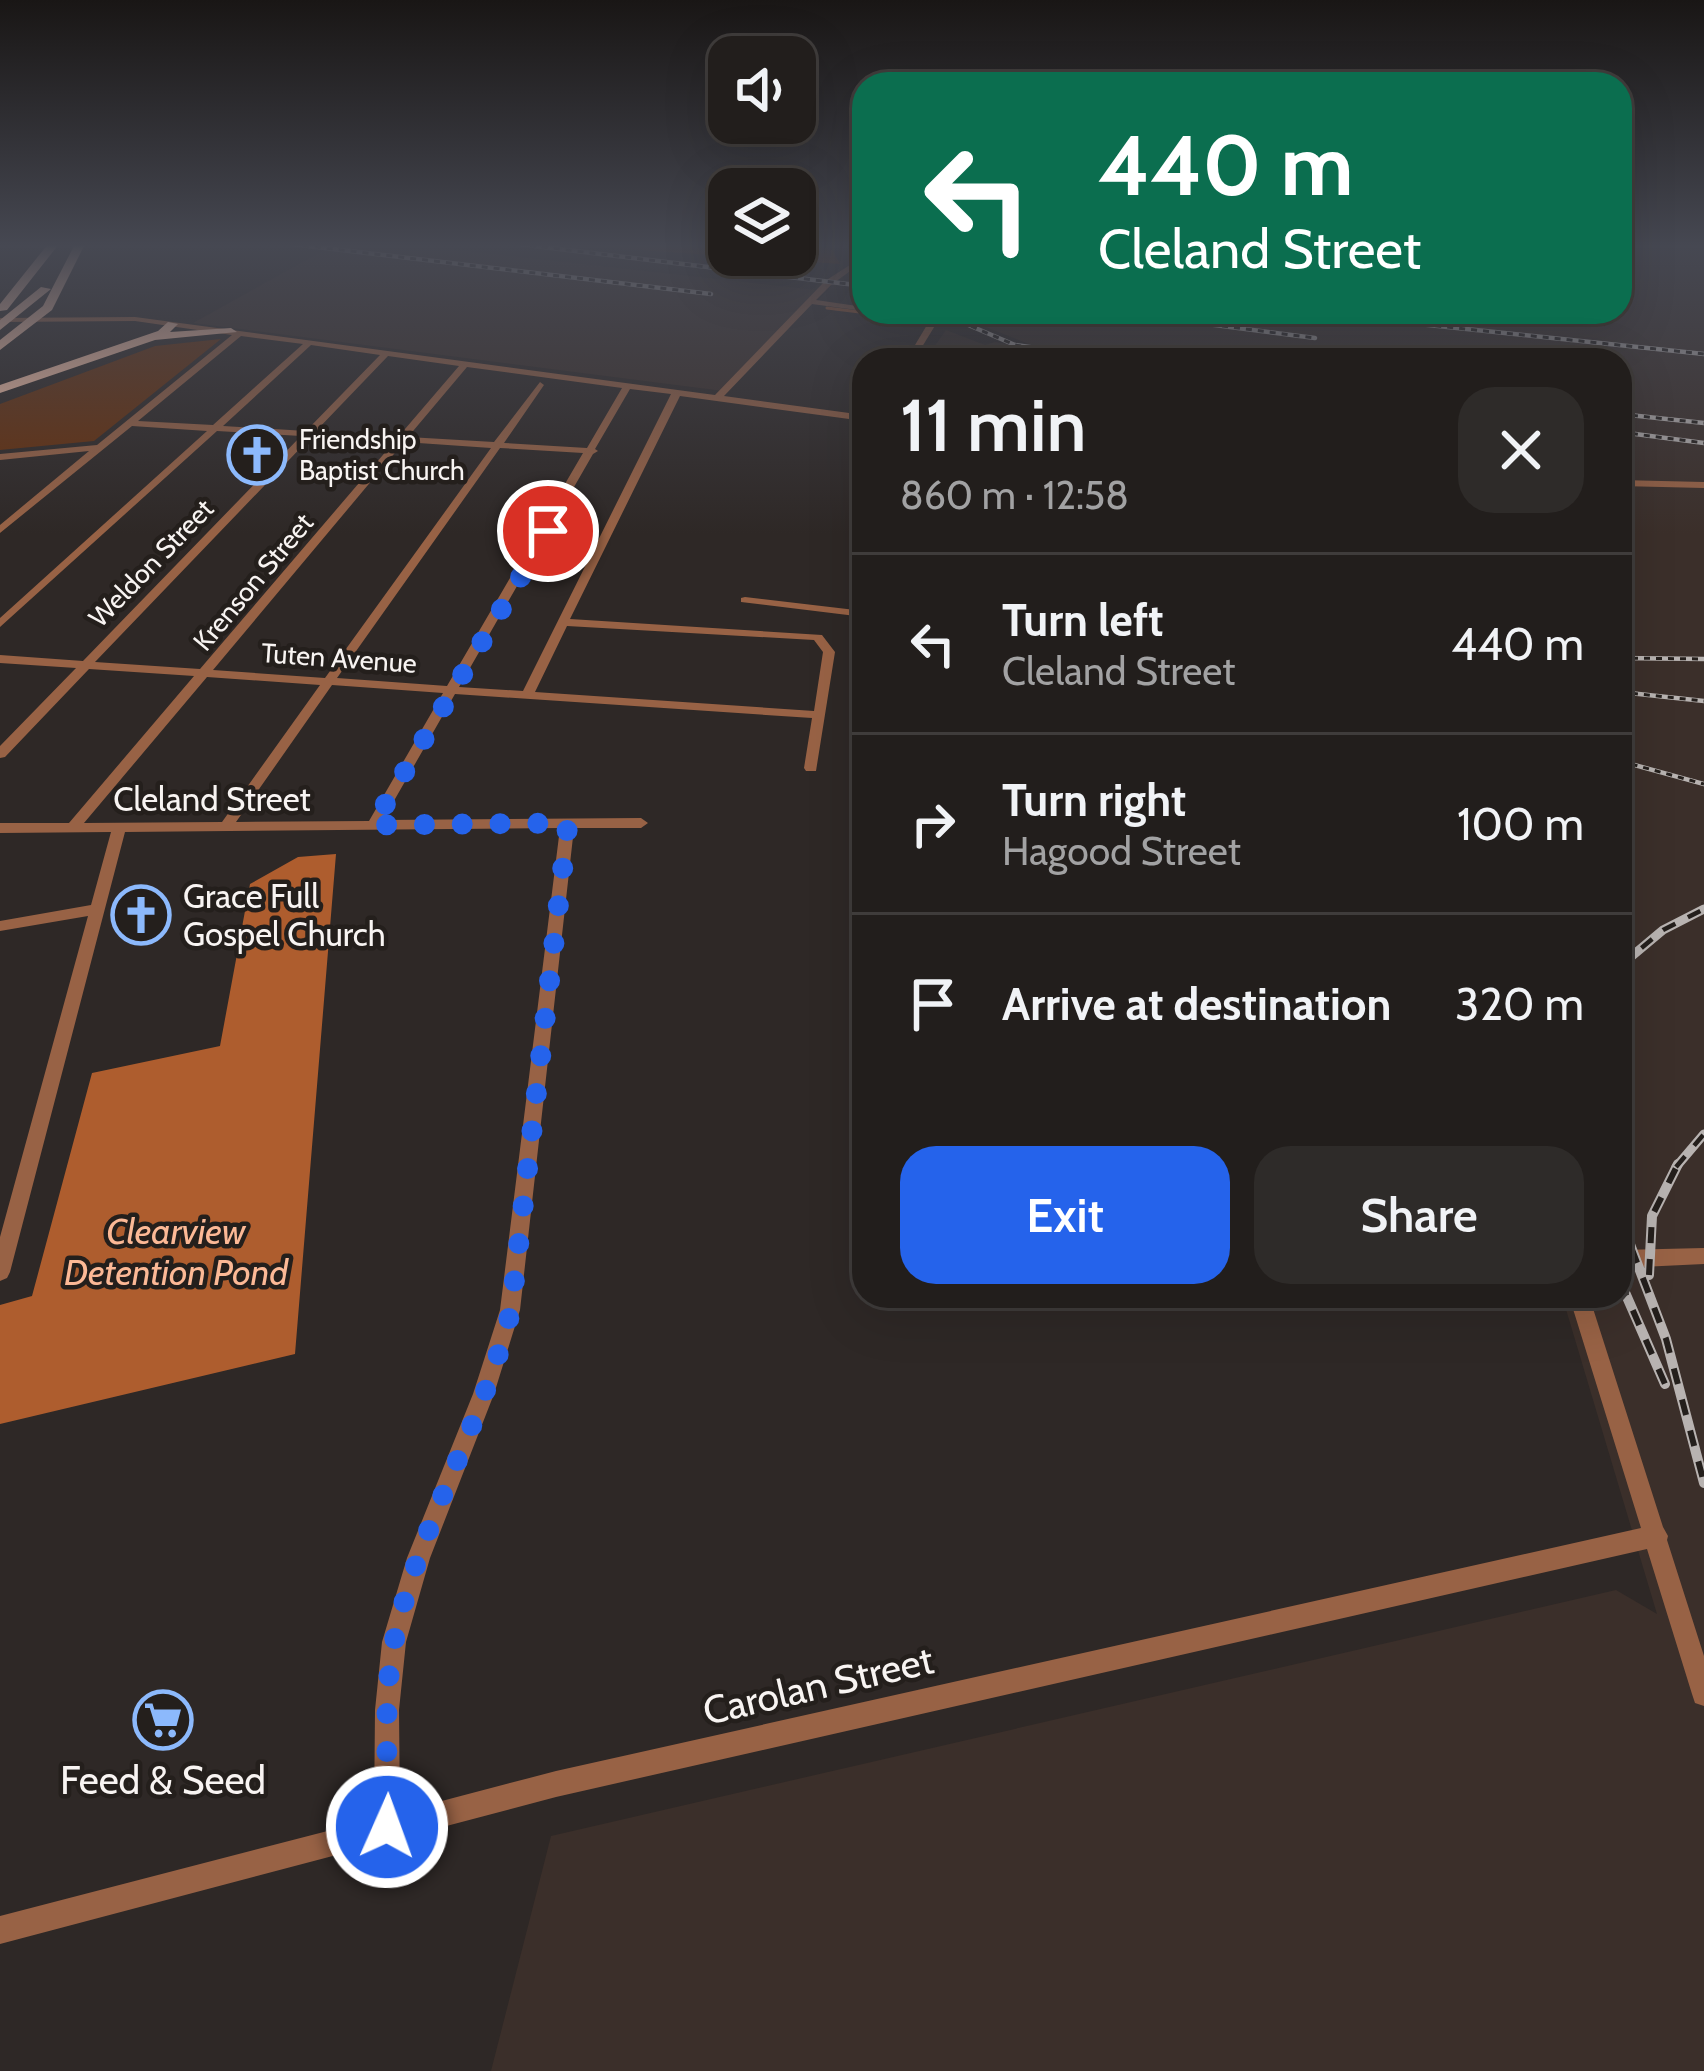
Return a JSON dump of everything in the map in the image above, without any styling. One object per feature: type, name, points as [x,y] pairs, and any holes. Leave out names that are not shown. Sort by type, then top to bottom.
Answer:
[{"type":"highway","points":[[0,388],[143,341]]},
{"type":"street","points":[[0,530],[225,341]]},
{"type":"street","points":[[293,341],[852,416]]},
{"type":"street","points":[[718,398],[774,341]]},
{"type":"street","points":[[0,624],[309,343]]},
{"type":"street","name":"Weldon Street","points":[[0,754],[386,353]]},
{"type":"street","name":"Krenson Street","points":[[73,827],[465,364]]},
{"type":"street","points":[[226,826],[540,385]]},
{"type":"street","points":[[373,825],[456,690],[627,386]]},
{"type":"street","points":[[527,695],[677,392]]},
{"type":"street","points":[[128,423],[593,451]]},
{"type":"street","points":[[0,457],[97,448]]},
{"type":"street","points":[[1632,483],[1704,485]]},
{"type":"street","points":[[745,600],[852,613]]},
{"type":"street","points":[[563,622],[818,638],[829,652],[811,768]]},
{"type":"street","name":"Tuten Avenue","points":[[0,659],[819,716]]},
{"type":"street","points":[[387,1827],[393,1646],[409,1585],[496,1372],[511,1310],[568,823]]},
{"type":"street","name":"Cleland Street","points":[[0,828],[641,823]]},
{"type":"street","points":[[0,1272],[119,826]]},
{"type":"street","points":[[0,926],[94,910]]},
{"type":"street","points":[[1632,1259],[1704,1256]]},
{"type":"street","points":[[1583,1308],[1704,1694]]},
{"type":"street","name":"Carolan Street","points":[[0,1930],[387,1827],[1657,1536]]},
{"type":"shaded area","points":[[219,341],[94,441],[0,450],[0,404],[155,346]]},
{"type":"shaded area","points":[[331,341],[769,341],[723,391]]},
{"type":"shaded area","points":[[939,341],[974,341],[1030,348],[933,348]]},
{"type":"shaded area","points":[[1020,341],[1704,341],[1704,2071],[491,2071],[551,1836],[1616,1590],[1657,1614],[1566,1308],[1632,1308],[1632,348],[1034,346]]},
{"type":"water","name":"Clearview Detention Pond","points":[[336,854],[295,1354],[0,1424],[0,1305],[32,1296],[92,1073],[220,1046],[250,884],[298,857]]},
{"type":"railway","points":[[1005,341],[1036,348]]},
{"type":"railway","points":[[1577,341],[1704,354]]},
{"type":"railway","points":[[1632,415],[1704,423]]},
{"type":"railway","points":[[1632,434],[1704,443]]},
{"type":"railway","points":[[1632,658],[1704,659]]},
{"type":"railway","points":[[1632,693],[1704,701]]},
{"type":"railway","points":[[1632,764],[1704,784]]},
{"type":"railway","points":[[1632,956],[1663,930],[1704,909]]},
{"type":"railway","points":[[1677,1166],[1704,1134]]},
{"type":"railway","points":[[1649,1275],[1652,1216],[1677,1166]]},
{"type":"railway","points":[[1632,1250],[1666,1339],[1704,1483]]},
{"type":"railway","points":[[1632,1308],[1665,1384]]},
{"type":"place","name":"Friendship Baptist Church","points":[[257,455]]},
{"type":"place","name":"Grace Full Gospel Church","points":[[141,915]]},
{"type":"place","name":"Feed & Seed","points":[[163,1720]]},
{"type":"route","points":[[387,1827],[393,1646],[409,1585],[496,1372],[511,1310],[568,823],[373,825],[548,531]]}]
